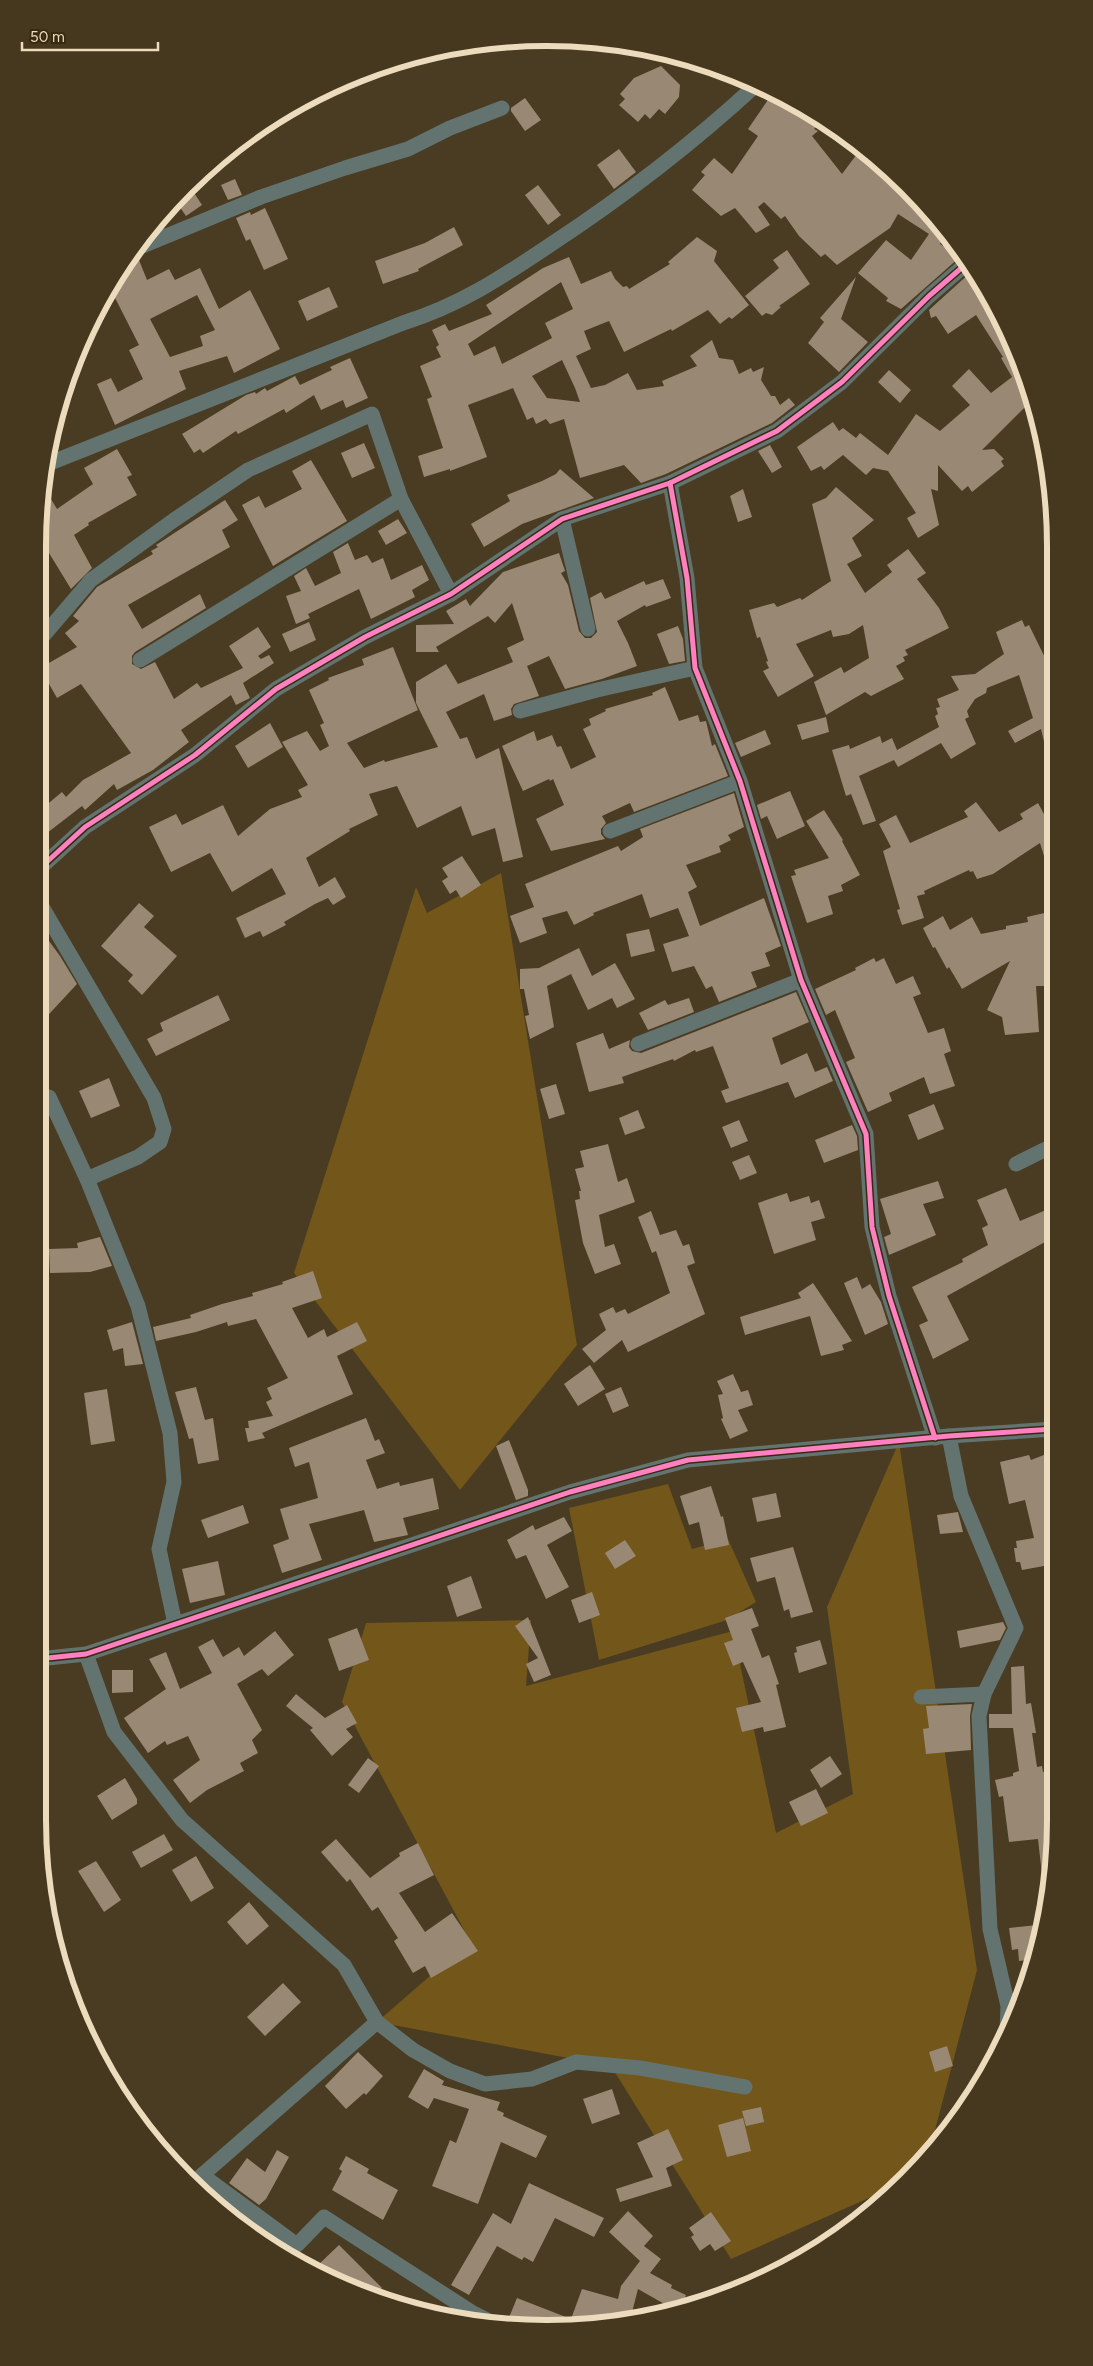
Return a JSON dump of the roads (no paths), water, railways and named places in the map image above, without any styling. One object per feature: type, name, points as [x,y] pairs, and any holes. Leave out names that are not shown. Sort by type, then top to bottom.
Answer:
[{"type":"street","points":[[54,463],[403,323],[436,313],[483,290],[611,205],[719,119],[751,90]]},
{"type":"street","points":[[149,244],[261,198],[345,168],[408,149],[450,128],[502,108]]},
{"type":"street","points":[[46,863],[86,827],[195,755],[276,689],[365,637],[451,594],[562,519],[670,483],[777,431],[842,382],[929,296],[961,268]]},
{"type":"street","points":[[46,633],[92,580],[248,470],[372,414],[401,499],[451,594]]},
{"type":"street","points":[[670,483],[687,578],[695,668],[740,781],[801,980],[866,1134],[872,1228],[889,1296],[962,1496],[1016,1628],[984,1694],[979,1716],[990,1929],[1013,2001]]},
{"type":"street","points":[[140,660],[401,499]]},
{"type":"street","points":[[562,519],[588,629]]},
{"type":"street","points":[[520,711],[597,690],[695,668]]},
{"type":"street","points":[[610,832],[740,781]]},
{"type":"street","points":[[46,914],[154,1098],[164,1129],[160,1142],[138,1157],[87,1179]]},
{"type":"street","points":[[638,1044],[801,980]]},
{"type":"street","points":[[49,1097],[87,1179],[138,1306],[170,1433],[174,1482],[160,1550],[175,1624]]},
{"type":"street","points":[[1016,1164],[1047,1149]]},
{"type":"street","points":[[46,1658],[86,1654],[570,1492],[688,1460],[1047,1430]]},
{"type":"street","points":[[86,1654],[114,1732],[182,1820],[344,1965],[377,2022],[412,2050],[442,2067],[485,2084],[532,2079],[576,2062],[640,2068],[745,2087]]},
{"type":"street","points":[[921,1697],[984,1694]]},
{"type":"street","points":[[198,2178],[377,2022]]},
{"type":"street","points":[[204,2184],[297,2245],[324,2217],[475,2314]]}]
